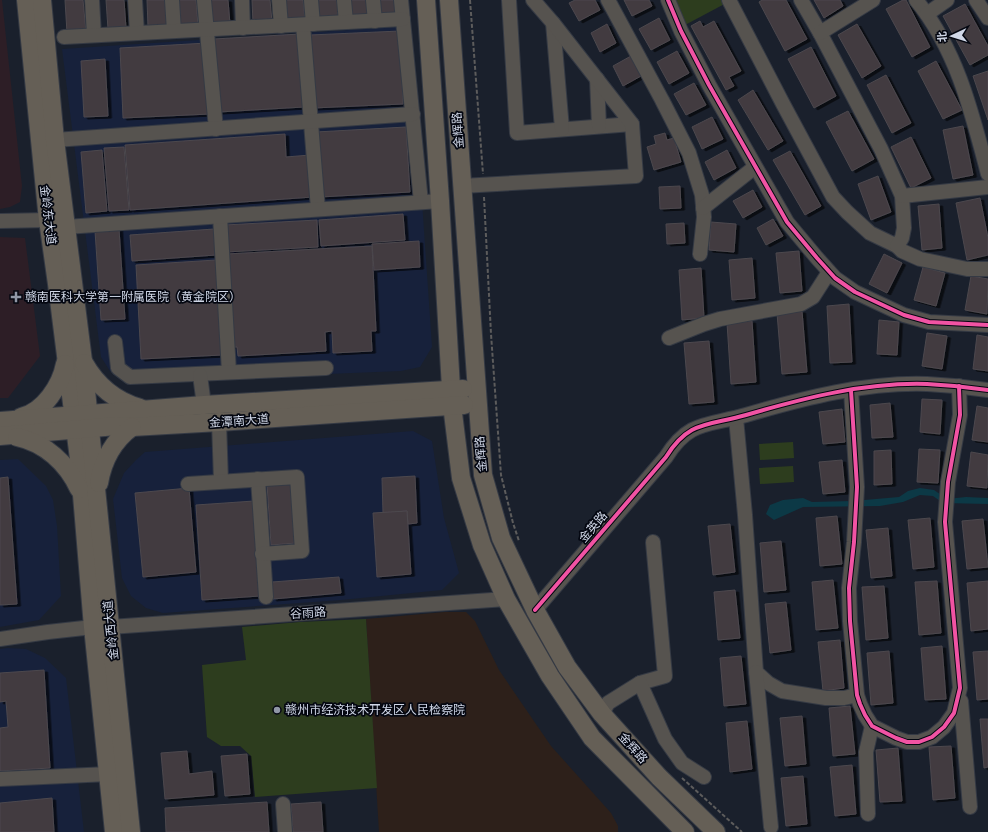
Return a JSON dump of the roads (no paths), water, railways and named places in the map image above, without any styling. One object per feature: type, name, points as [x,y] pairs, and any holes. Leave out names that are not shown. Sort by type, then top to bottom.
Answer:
[{"type":"main road","name":"金岭东大道","points":[[26,0],[48,220],[65,282],[82,422]]},
{"type":"main road","name":"金岭东大道","points":[[42,0],[55,140],[66,227],[65,282]]},
{"type":"main road","name":"金辉路","points":[[426,0],[452,397],[461,478],[482,545],[506,599],[550,676],[592,738],[684,832]]},
{"type":"main road","name":"金辉路","points":[[449,0],[476,396],[483,475],[501,538],[535,610],[567,667],[602,714],[659,777],[716,832]]},
{"type":"main road","points":[[132,427],[119,438],[108,454],[89,497],[80,491],[73,478],[57,458],[50,452],[35,443],[19,438],[4,428],[34,412],[47,400],[75,359],[99,385],[113,397],[130,405],[149,409]]},
{"type":"main road","name":"金潭南大道","points":[[4,428],[82,422],[149,409],[204,405],[476,396]]},
{"type":"main road","name":"金潭南大道","points":[[82,422],[132,427],[219,422],[452,397]]},
{"type":"main road","name":"金岭西大道","points":[[82,422],[102,627],[132,832]]},
{"type":"main road","name":"金岭西大道","points":[[102,627],[109,774],[114,832]]},
{"type":"street","points":[[92,0],[94,35]]},
{"type":"street","points":[[134,0],[137,33]]},
{"type":"street","points":[[172,0],[174,31]]},
{"type":"street","points":[[204,0],[216,129]]},
{"type":"street","points":[[242,0],[242,28]]},
{"type":"street","points":[[279,0],[281,26]]},
{"type":"street","points":[[312,0],[308,24],[310,122],[318,209]]},
{"type":"street","points":[[344,0],[346,22]]},
{"type":"street","points":[[373,0],[375,21]]},
{"type":"street","points":[[402,0],[421,202]]},
{"type":"street","points":[[509,0],[517,133],[632,124]]},
{"type":"street","points":[[462,186],[636,176],[632,124],[554,23],[533,0]]},
{"type":"street","points":[[608,0],[689,153],[702,195],[704,217],[700,254]]},
{"type":"street","points":[[668,0],[681,31],[706,78],[787,222],[829,272],[855,292],[904,315],[929,322],[988,325]]},
{"type":"street","points":[[730,0],[783,104],[834,197],[847,212],[870,233],[897,246],[902,251],[920,258],[967,269],[988,269]]},
{"type":"street","points":[[801,0],[881,149],[902,196],[904,228],[902,238],[897,246]]},
{"type":"street","points":[[820,33],[873,0]]},
{"type":"street","points":[[916,0],[927,14],[948,50],[961,79],[984,146],[988,174]]},
{"type":"street","points":[[927,14],[947,0]]},
{"type":"street","points":[[976,0],[988,18]]},
{"type":"street","points":[[64,37],[403,19]]},
{"type":"street","points":[[554,23],[562,129]]},
{"type":"street","points":[[597,79],[599,126]]},
{"type":"street","points":[[55,140],[413,114]]},
{"type":"street","points":[[703,208],[755,167]]},
{"type":"street","points":[[902,196],[988,187]]},
{"type":"street","points":[[66,227],[440,201]]},
{"type":"street","points":[[220,216],[229,372]]},
{"type":"street","points":[[0,221],[48,220]]},
{"type":"street","points":[[669,338],[720,319],[801,304],[813,297],[829,272]]},
{"type":"street","points":[[115,342],[118,368],[130,378],[326,368]]},
{"type":"street","points":[[200,375],[204,405]]},
{"type":"street","name":"金英路","points":[[535,610],[666,457],[672,447],[687,433],[698,426],[736,418],[803,399],[851,390],[907,384],[927,384],[988,390]]},
{"type":"street","points":[[959,386],[960,415],[948,482],[945,522],[970,807]]},
{"type":"street","points":[[851,390],[857,487],[854,542],[849,588],[850,621],[858,695],[865,715],[872,726],[884,733],[907,742],[919,742],[932,737],[944,727],[954,713],[960,688]]},
{"type":"street","points":[[736,418],[745,515],[756,672],[771,827]]},
{"type":"street","points":[[219,422],[221,481]]},
{"type":"street","points":[[188,484],[297,477],[302,551],[262,554]]},
{"type":"street","points":[[258,479],[266,597]]},
{"type":"street","points":[[602,714],[608,703],[640,683],[665,676],[653,542]]},
{"type":"street","name":"谷雨路","points":[[0,639],[48,632],[102,627],[506,599]]},
{"type":"street","points":[[756,672],[768,683],[782,692],[826,698],[844,698],[858,695]]},
{"type":"street","points":[[640,683],[665,739],[682,763],[704,777]]},
{"type":"street","points":[[868,814],[866,752],[872,726]]},
{"type":"street","points":[[0,779],[109,774]]},
{"type":"street","points":[[283,804],[285,832]]},
{"type":"place","name":"赣南医科大学第一附属医院（黄金院区）","points":[[16,297]]},
{"type":"place","name":"赣州市经济技术开发区人民检察院","points":[[277,710]]}]
